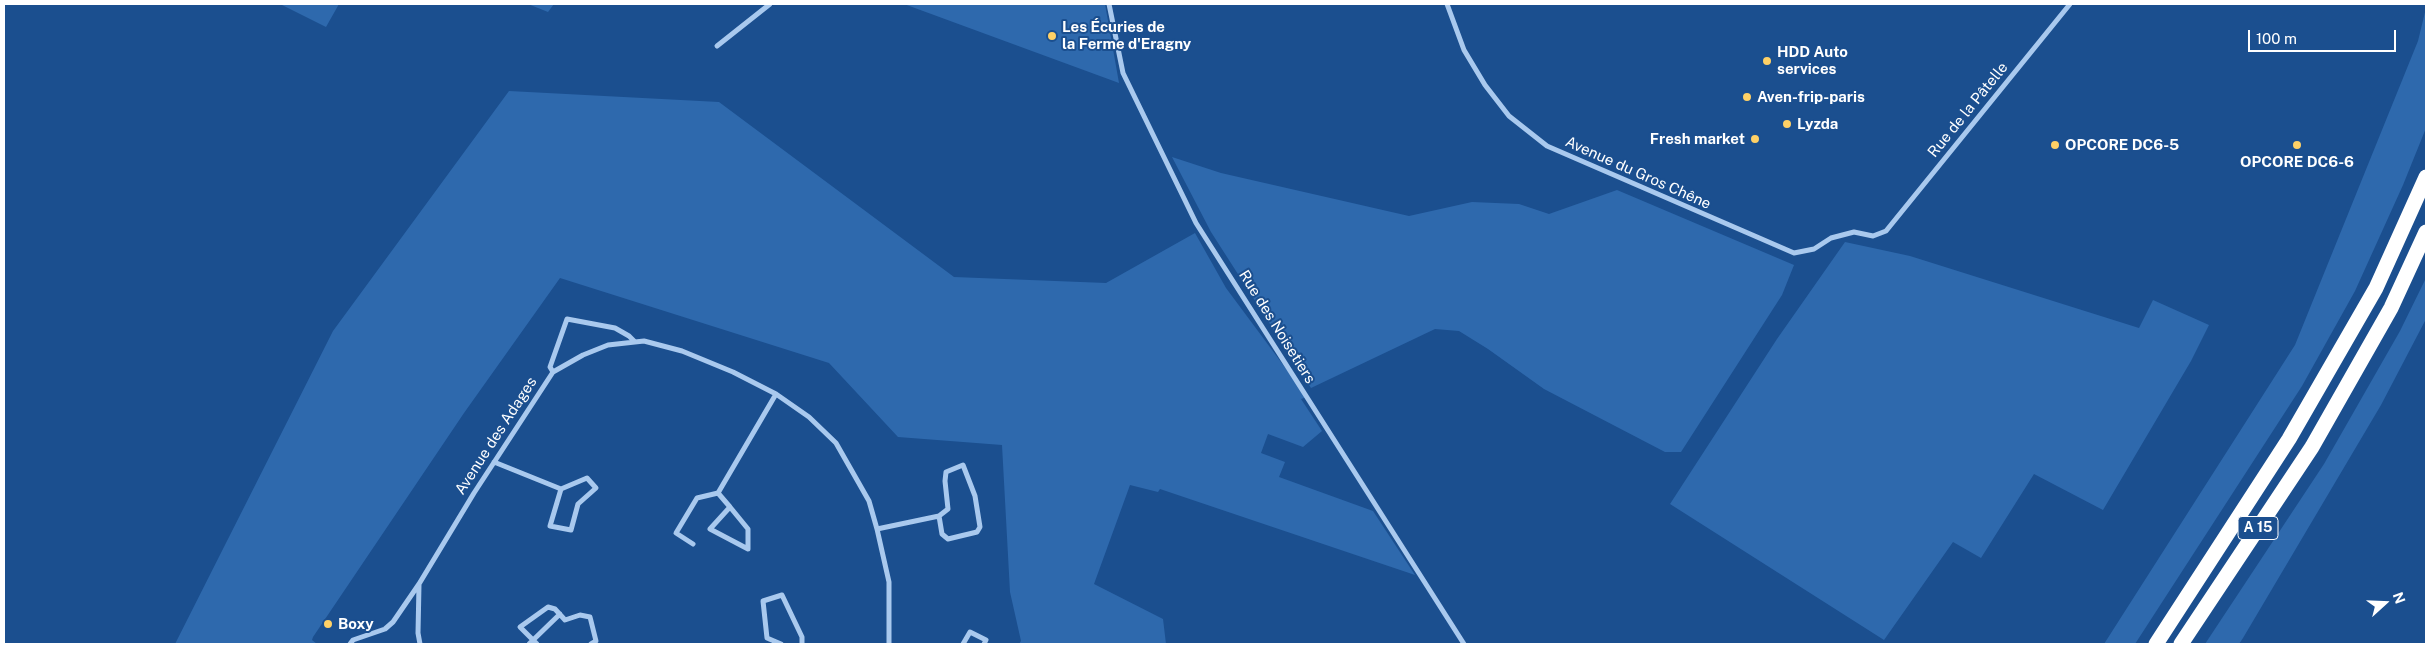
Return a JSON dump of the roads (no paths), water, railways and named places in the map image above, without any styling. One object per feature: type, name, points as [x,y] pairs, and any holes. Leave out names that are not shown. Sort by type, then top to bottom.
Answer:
[{"type":"highway","name":"A 15","points":[[2156,644],[2289,439],[2376,288],[2426,177]]},
{"type":"highway","name":"A 15","points":[[2181,644],[2312,447],[2391,308],[2426,232]]},
{"type":"street","points":[[717,46],[770,4]]},
{"type":"street","name":"Rue des Noisetiers","points":[[1109,4],[1123,73],[1196,223],[1464,644]]},
{"type":"street","name":"Avenue du Gros Chêne","points":[[1447,4],[1464,50],[1485,85],[1509,116],[1546,146],[1794,252],[1814,249],[1831,238],[1854,232],[1873,236],[1886,231]]},
{"type":"street","name":"Rue de la Pâtelle","points":[[1886,231],[2070,4]]},
{"type":"street","points":[[553,372],[550,367],[566,319],[615,328],[634,341]]},
{"type":"street","name":"Avenue des Adages","points":[[351,642],[385,629],[392,622],[419,584],[494,462],[553,372],[583,355],[608,345],[634,341],[660,344],[733,372],[776,394],[808,417],[836,443],[869,501],[877,529],[889,582],[889,644]]},
{"type":"street","points":[[693,544],[676,533],[697,498],[718,493],[776,394]]},
{"type":"street","points":[[494,462],[561,489],[587,478],[596,488],[578,504],[571,530],[550,526],[561,489]]},
{"type":"street","points":[[877,529],[939,516],[948,509],[946,472],[963,465],[976,496],[980,527],[977,532],[948,539],[942,534],[939,516]]},
{"type":"street","points":[[718,493],[730,507],[748,529],[748,549],[710,529],[730,507]]},
{"type":"street","points":[[419,584],[418,633],[420,644]]},
{"type":"street","points":[[781,644],[767,638],[763,602],[782,595],[802,637],[802,644]]},
{"type":"street","points":[[537,644],[530,642],[520,627],[548,607],[555,609],[565,620],[580,615],[590,617],[596,641],[590,644]]},
{"type":"street","points":[[530,642],[560,614]]},
{"type":"street","points":[[963,644],[970,632],[986,640],[984,644]]},
{"type":"street","points":[[351,642],[359,644]]},
{"type":"place","name":"Les Écuries de la Ferme d'Eragny","points":[[1052,36]]},
{"type":"place","name":"HDD Auto services","points":[[1767,61]]},
{"type":"place","name":"Aven-frip-paris","points":[[1747,97]]},
{"type":"place","name":"Lyzda","points":[[1787,124]]},
{"type":"place","name":"Fresh market","points":[[1755,139]]},
{"type":"place","name":"OPCORE DC6-5","points":[[2055,145]]},
{"type":"place","name":"OPCORE DC6-6","points":[[2297,145]]},
{"type":"place","name":"Boxy","points":[[328,624]]}]
